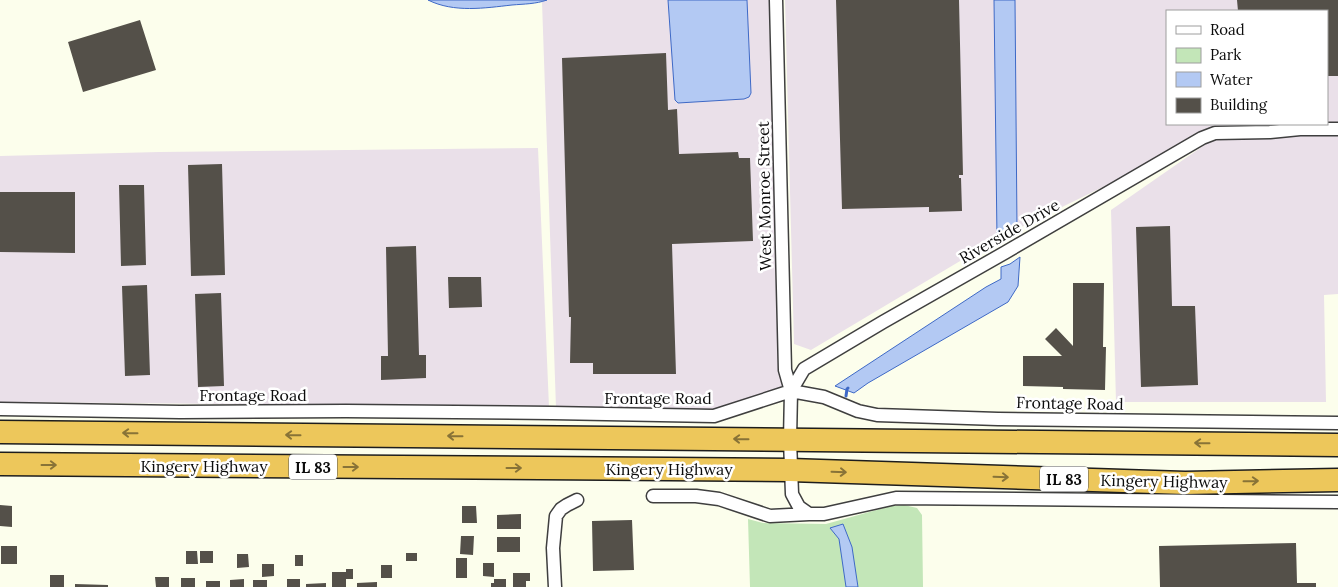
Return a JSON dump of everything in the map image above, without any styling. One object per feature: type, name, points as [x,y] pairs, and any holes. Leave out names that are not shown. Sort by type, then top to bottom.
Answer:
[{"type":"highway","name":"Kingery Highway","points":[[0,432],[1338,445]]},
{"type":"highway","name":"Kingery Highway","points":[[0,464],[790,470],[1185,483],[1338,480]]},
{"type":"street","name":"West Monroe Street","points":[[776,0],[785,370],[791,391]]},
{"type":"street","name":"Riverside Drive","points":[[790,470],[791,391],[804,369],[820,358],[1202,138],[1215,133],[1338,129]]},
{"type":"street","name":"Frontage Road","points":[[0,409],[714,416],[791,391],[824,397],[858,411],[877,415],[998,419],[1338,423]]},
{"type":"street","points":[[790,470],[792,494],[799,507],[809,514]]},
{"type":"street","points":[[653,496],[719,498],[770,516],[824,514],[896,498],[1338,502]]},
{"type":"street","points":[[555,587],[553,548],[556,516],[567,505],[577,500]]},
{"type":"shaded area","points":[[547,0],[769,0],[778,364],[785,387],[710,412],[556,408],[542,2]]},
{"type":"shaded area","points":[[785,0],[994,0],[997,239],[811,350],[794,344]]},
{"type":"shaded area","points":[[1015,0],[1338,0],[1338,125],[1212,128],[1146,166],[1017,229]]},
{"type":"shaded area","points":[[1338,133],[1338,294],[1324,295],[1326,402],[1116,402],[1111,210],[1216,137]]},
{"type":"shaded area","points":[[538,148],[549,407],[0,402],[0,156],[159,152]]},
{"type":"green space","points":[[904,505],[917,508],[922,515],[923,587],[750,587],[748,519],[763,523],[826,524],[891,506]]},
{"type":"water","points":[[428,0],[547,0],[530,4],[459,8],[448,7]]},
{"type":"water","points":[[668,0],[747,0],[751,93],[749,97],[744,99],[678,103],[675,100]]},
{"type":"water","points":[[994,0],[1015,0],[1017,229],[997,239]]},
{"type":"water","points":[[1020,257],[1018,286],[1008,302],[854,393],[835,386],[1001,279],[1001,267],[1010,264]]},
{"type":"water","points":[[843,524],[852,547],[858,587],[846,587],[839,539],[830,528]]},
{"type":"building","points":[[836,0],[959,0],[963,175],[959,175],[959,178],[961,178],[962,211],[929,212],[929,207],[842,209]]},
{"type":"building","points":[[1237,0],[1338,0],[1338,76],[1328,76],[1328,10],[1238,10]]},
{"type":"building","points":[[140,20],[156,70],[83,92],[68,42]]},
{"type":"building","points":[[666,53],[668,110],[677,109],[679,154],[738,152],[739,158],[750,158],[753,241],[672,244],[676,374],[593,374],[593,363],[570,363],[571,317],[569,317],[562,58]]},
{"type":"building","points":[[222,164],[225,275],[191,276],[188,165]]},
{"type":"building","points":[[119,185],[144,185],[146,265],[121,266]]},
{"type":"building","points":[[0,192],[75,192],[75,253],[0,252]]},
{"type":"building","points":[[1170,226],[1172,306],[1195,306],[1198,385],[1141,387],[1136,227]]},
{"type":"building","points":[[416,246],[419,355],[426,355],[426,378],[381,380],[381,356],[388,356],[386,247]]},
{"type":"building","points":[[448,277],[481,277],[482,307],[449,308]]},
{"type":"building","points":[[1073,283],[1104,283],[1103,347],[1106,347],[1105,390],[1023,386],[1023,356],[1062,356],[1045,339],[1056,328],[1073,346]]},
{"type":"building","points":[[147,285],[150,375],[125,376],[122,286]]},
{"type":"building","points":[[221,293],[224,386],[198,387],[195,294]]},
{"type":"building","points":[[0,505],[12,506],[12,527],[0,526]]},
{"type":"building","points":[[462,506],[476,506],[477,523],[462,523]]},
{"type":"building","points":[[521,514],[521,529],[497,529],[497,515]]},
{"type":"building","points":[[632,520],[634,570],[593,571],[592,521]]},
{"type":"building","points":[[461,536],[474,536],[473,555],[460,554]]},
{"type":"building","points":[[497,537],[520,537],[520,552],[497,552]]},
{"type":"building","points":[[1296,543],[1297,583],[1316,583],[1316,587],[1160,587],[1159,546]]},
{"type":"building","points":[[1,546],[17,546],[17,564],[1,564]]},
{"type":"building","points":[[186,551],[197,551],[198,564],[186,564]]},
{"type":"building","points":[[200,551],[213,551],[213,563],[200,563]]},
{"type":"building","points":[[406,553],[417,553],[417,561],[406,561]]},
{"type":"building","points":[[237,554],[248,554],[249,567],[237,568]]},
{"type":"building","points":[[295,555],[303,555],[303,566],[295,566]]},
{"type":"building","points":[[456,558],[467,558],[467,578],[456,578]]},
{"type":"building","points":[[483,563],[494,563],[494,577],[483,576]]},
{"type":"building","points":[[262,564],[274,564],[274,576],[262,577]]},
{"type":"building","points":[[381,565],[392,565],[392,578],[381,578]]},
{"type":"building","points":[[346,569],[353,569],[353,579],[346,579],[346,587],[332,587],[332,572],[346,572]]},
{"type":"building","points":[[513,573],[530,573],[530,581],[526,581],[526,587],[513,587]]},
{"type":"building","points":[[50,575],[64,575],[64,587],[50,587]]},
{"type":"building","points":[[155,577],[169,577],[169,587],[156,587]]},
{"type":"building","points":[[181,578],[195,578],[195,587],[181,587]]},
{"type":"building","points":[[244,579],[244,587],[230,587],[230,580]]},
{"type":"building","points":[[287,579],[300,579],[300,587],[287,587]]},
{"type":"building","points":[[494,579],[506,579],[506,587],[491,587]]},
{"type":"building","points":[[253,580],[267,580],[267,587],[253,587]]},
{"type":"building","points":[[206,581],[220,581],[220,587],[206,587]]},
{"type":"building","points":[[377,582],[377,587],[357,587],[357,583]]},
{"type":"building","points":[[326,583],[326,587],[306,587],[306,584]]},
{"type":"building","points":[[75,584],[108,585],[108,587],[75,587]]},
{"type":"waterway","points":[[846,396],[848,388]]}]
